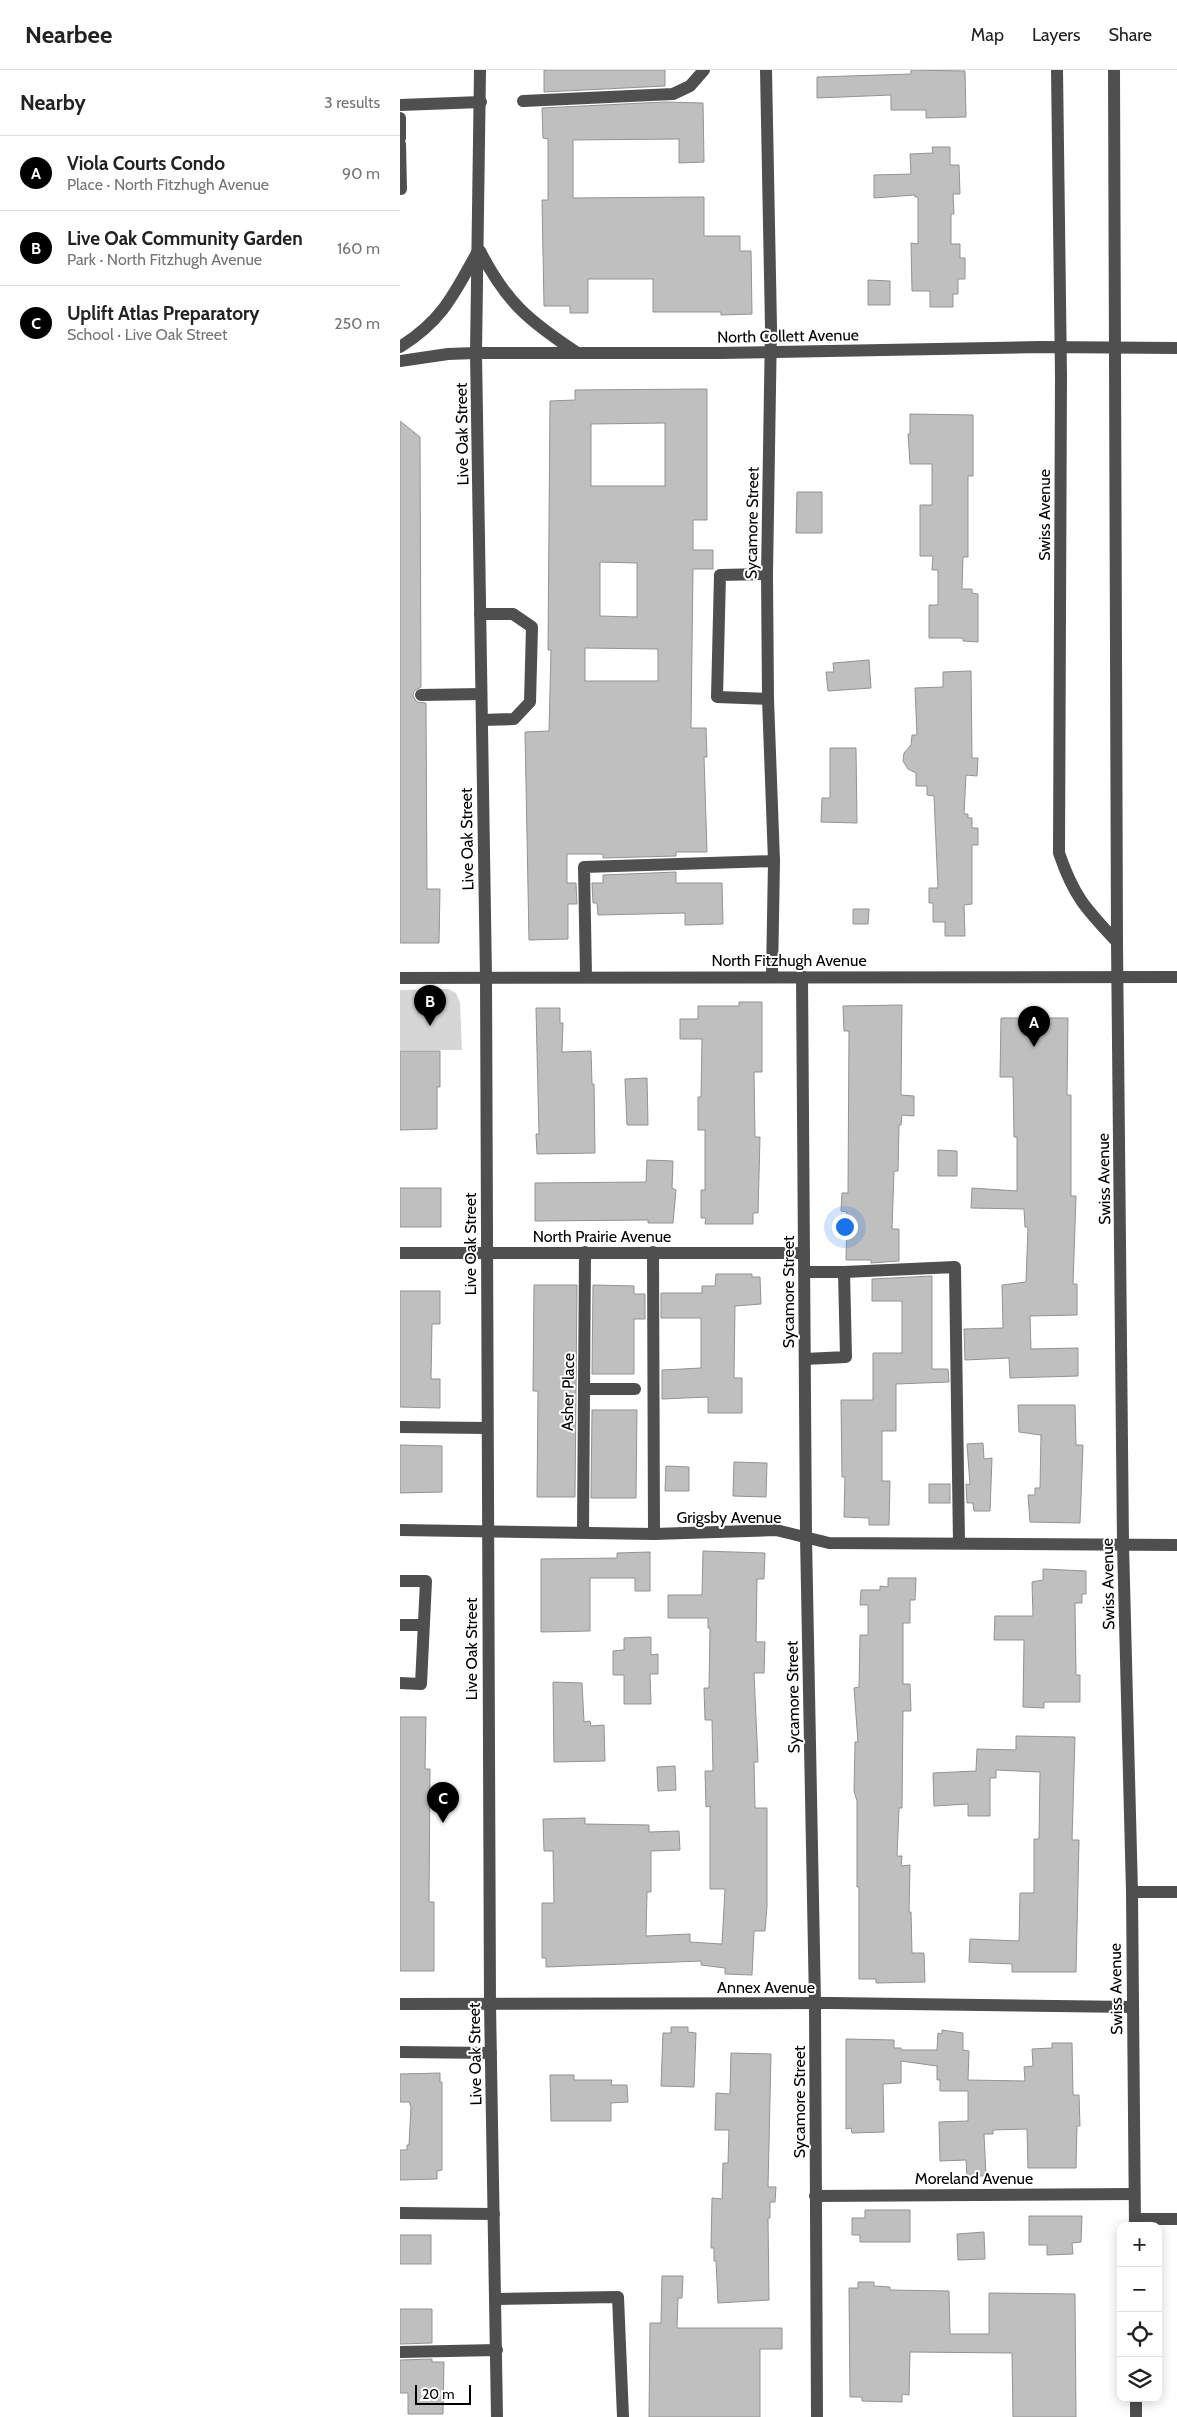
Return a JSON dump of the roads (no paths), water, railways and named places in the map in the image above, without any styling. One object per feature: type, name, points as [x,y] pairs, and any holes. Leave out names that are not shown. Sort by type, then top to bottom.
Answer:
[{"type":"street","name":"Live Oak Street","points":[[480,70],[479,248],[476,353],[486,977],[490,2004],[497,2417]]},
{"type":"street","points":[[523,101],[673,94],[690,86],[704,70]]},
{"type":"street","name":"Sycamore Street","points":[[766,70],[771,352],[768,699],[774,861],[772,976]]},
{"type":"street","name":"Swiss Avenue","points":[[1057,70],[1060,348],[1060,853],[1069,882],[1083,907],[1117,942]]},
{"type":"street","name":"Swiss Avenue","points":[[1114,70],[1117,942],[1123,1544],[1132,1892],[1135,2222]]},
{"type":"street","points":[[400,105],[481,102]]},
{"type":"street","points":[[400,118],[400,138]]},
{"type":"street","points":[[400,144],[401,190]]},
{"type":"street","points":[[400,347],[419,335],[447,307],[479,248]]},
{"type":"street","points":[[479,248],[493,276],[518,309],[539,328],[577,353]]},
{"type":"street","name":"North Collett Avenue","points":[[400,361],[448,354],[476,353],[1177,348]]},
{"type":"street","points":[[768,574],[720,575],[717,697],[768,699]]},
{"type":"street","points":[[480,614],[513,614],[532,627],[530,702],[514,719],[482,720]]},
{"type":"street","points":[[421,695],[481,694]]},
{"type":"street","points":[[586,976],[584,867],[774,861]]},
{"type":"street","name":"North Fitzhugh Avenue","points":[[400,978],[586,976],[1177,977]]},
{"type":"street","name":"Sycamore Street","points":[[802,976],[806,1537],[815,2003],[817,2417]]},
{"type":"street","name":"North Prairie Avenue","points":[[400,1252],[486,1254],[585,1252],[804,1253]]},
{"type":"street","name":"Asher Place","points":[[583,1532],[585,1252]]},
{"type":"street","points":[[653,1252],[654,1534]]},
{"type":"street","points":[[805,1272],[955,1267],[959,1543]]},
{"type":"street","points":[[805,1359],[846,1357],[844,1272]]},
{"type":"street","points":[[584,1389],[635,1389]]},
{"type":"street","points":[[400,1426],[487,1428]]},
{"type":"street","name":"Grigsby Avenue","points":[[400,1530],[654,1534],[776,1530],[829,1543],[1177,1545]]},
{"type":"street","points":[[400,1580],[426,1581],[421,1684],[400,1683]]},
{"type":"street","points":[[400,1625],[424,1625]]},
{"type":"street","points":[[1132,1892],[1177,1892]]},
{"type":"street","name":"Annex Avenue","points":[[400,2004],[815,2003],[1133,2006]]},
{"type":"street","points":[[400,2052],[491,2053]]},
{"type":"street","name":"Moreland Avenue","points":[[815,2196],[1134,2194]]},
{"type":"street","points":[[400,2213],[494,2214]]},
{"type":"street","points":[[1135,2222],[1177,2219]]},
{"type":"street","points":[[496,2299],[618,2296],[623,2417]]},
{"type":"street","points":[[400,2352],[497,2350]]},
{"type":"street","points":[[1136,2402],[1136,2417]]},
{"type":"place","name":"Live Oak Community Garden","points":[[430,1026]]},
{"type":"place","name":"Viola Courts Condo","points":[[1034,1047]]},
{"type":"place","name":"Uplift Atlas Preparatory","points":[[443,1823]]}]
